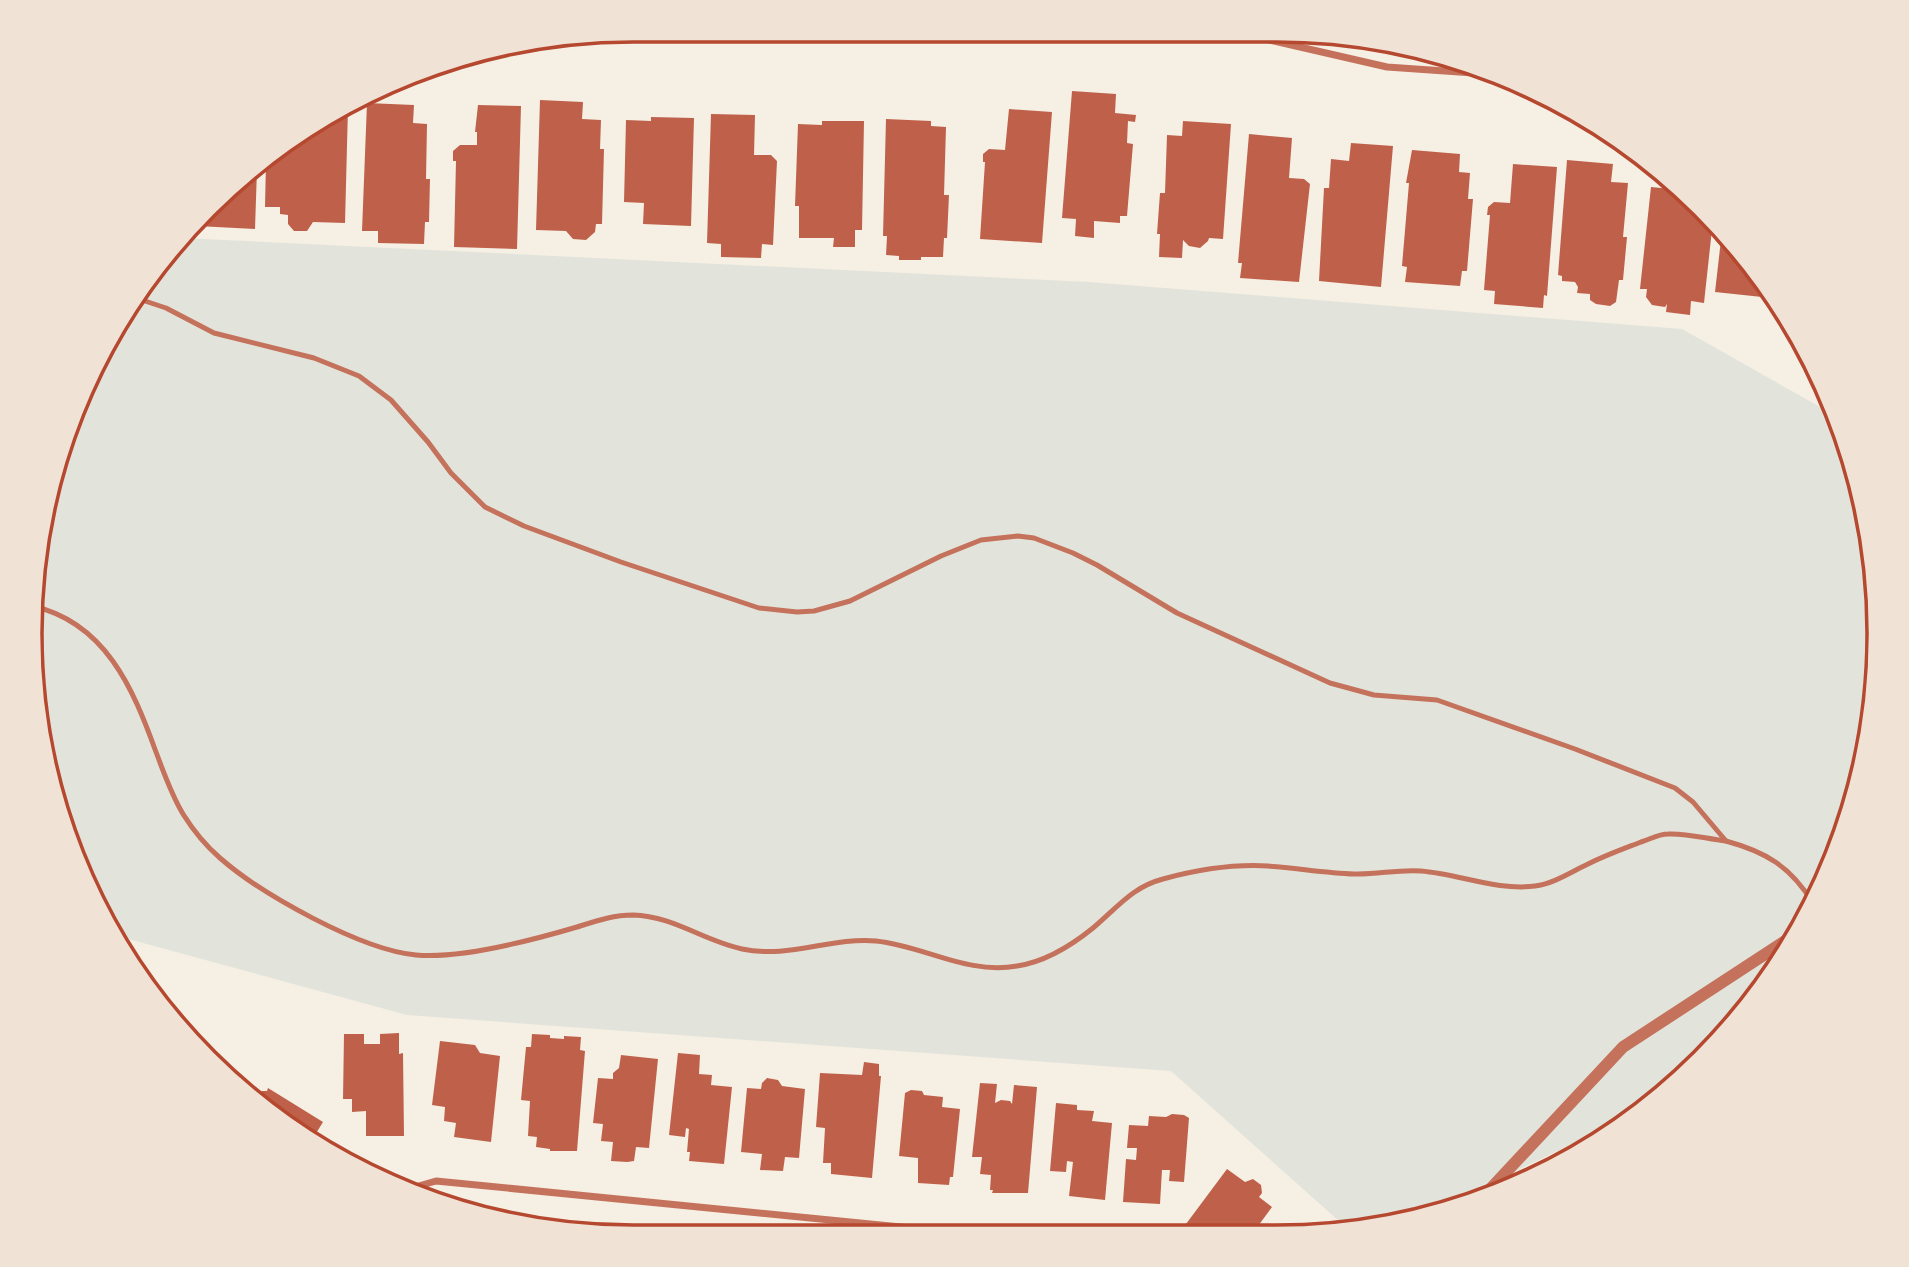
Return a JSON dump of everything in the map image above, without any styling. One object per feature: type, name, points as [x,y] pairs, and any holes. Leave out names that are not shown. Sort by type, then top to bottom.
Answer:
[{"type":"street","points":[[1278,42],[1387,67],[1464,72]]},
{"type":"street","points":[[1497,1182],[1622,1047],[1777,946]]},
{"type":"street","points":[[421,1185],[436,1181],[846,1225]]},
{"type":"lane","points":[[145,301],[214,334],[314,358],[359,376],[391,400],[451,473],[485,507],[503,518],[551,537],[715,594],[775,611],[814,611],[860,597],[941,556],[981,540],[1018,536],[1034,538],[1097,565],[1177,613],[1330,683],[1374,695],[1437,699],[1575,748],[1675,788],[1693,802],[1726,841]]},
{"type":"lane","points":[[43,609],[61,615],[83,628],[102,645],[119,667],[146,724],[177,803],[203,842],[222,860],[329,926],[368,942],[418,955],[475,950],[599,919],[639,915],[666,920],[748,951],[788,952],[852,941],[872,941],[911,948],[976,967],[1014,967],[1032,963],[1068,945],[1089,931],[1144,884],[1187,873],[1237,866],[1371,874],[1420,871],[1454,878],[1528,887],[1542,886],[1610,852],[1665,833],[1726,841],[1768,856],[1790,872],[1807,894]]},
{"type":"shaded area","points":[[193,238],[1089,282],[1682,329],[1822,408],[1836,443],[1856,518],[1866,595],[1867,634],[1866,672],[1856,749],[1836,824],[1822,860],[1788,929],[1767,962],[1745,994],[1694,1052],[1636,1103],[1604,1125],[1581,1139],[1479,1189],[1391,1214],[1339,1221],[1171,1071],[407,1015],[127,939],[87,860],[62,787],[47,711],[42,634],[47,556],[62,480],[87,407],[121,338],[164,273]]},
{"type":"building","points":[[1072,91],[1116,94],[1115,113],[1136,115],[1135,122],[1128,121],[1127,143],[1133,144],[1127,216],[1120,216],[1120,223],[1094,221],[1094,238],[1075,236],[1076,219],[1062,218]]},
{"type":"building","points":[[540,100],[583,102],[582,119],[601,120],[600,149],[604,149],[602,224],[596,224],[595,232],[586,240],[573,239],[566,231],[536,230]]},
{"type":"building","points":[[372,103],[414,105],[413,123],[427,124],[426,179],[430,179],[429,222],[425,222],[424,244],[378,243],[378,231],[362,231],[367,106]]},
{"type":"building","points":[[478,105],[521,106],[517,249],[454,247],[456,161],[453,161],[453,151],[460,145],[477,145],[475,132]]},
{"type":"building","points":[[1009,109],[1052,112],[1042,243],[980,239],[985,162],[983,154],[989,149],[1005,150]]},
{"type":"building","points":[[711,114],[755,115],[754,155],[771,155],[777,161],[773,245],[762,244],[761,258],[721,257],[721,244],[707,243]]},
{"type":"building","points":[[348,116],[345,223],[313,222],[307,231],[294,231],[288,224],[288,215],[280,214],[280,207],[265,207],[266,170]]},
{"type":"building","points":[[651,117],[694,118],[691,226],[643,224],[644,203],[624,202],[626,120],[651,121]]},
{"type":"building","points":[[886,119],[931,121],[931,126],[946,127],[944,195],[949,195],[947,238],[944,238],[943,257],[899,260],[899,256],[886,255],[887,236],[883,236]]},
{"type":"building","points":[[822,121],[864,121],[862,230],[855,230],[855,247],[833,247],[834,238],[799,238],[799,206],[795,206],[798,124],[822,125]]},
{"type":"building","points":[[1183,121],[1231,124],[1223,239],[1209,238],[1200,248],[1189,246],[1183,240],[1182,258],[1159,257],[1160,234],[1157,234],[1160,193],[1165,193],[1167,135],[1182,136]]},
{"type":"building","points":[[1249,134],[1292,138],[1289,178],[1304,179],[1310,184],[1299,282],[1240,278],[1242,263],[1238,263]]},
{"type":"building","points":[[1351,143],[1393,146],[1381,287],[1319,281],[1324,188],[1329,188],[1331,159],[1349,161]]},
{"type":"building","points":[[1412,150],[1460,154],[1459,172],[1470,173],[1468,199],[1473,199],[1467,271],[1462,271],[1460,286],[1405,282],[1407,267],[1402,266],[1409,183],[1406,183]]},
{"type":"building","points":[[1567,160],[1613,164],[1611,182],[1628,183],[1623,237],[1627,237],[1623,280],[1619,280],[1616,302],[1610,306],[1596,304],[1590,300],[1590,294],[1577,293],[1575,282],[1562,281],[1562,276],[1558,275]]},
{"type":"building","points":[[1513,164],[1557,167],[1547,296],[1544,295],[1543,308],[1494,304],[1495,291],[1484,290],[1490,215],[1487,215],[1488,207],[1494,202],[1510,203]]},
{"type":"building","points":[[257,178],[255,229],[204,226]]},
{"type":"building","points":[[1651,187],[1665,188],[1711,234],[1704,303],[1691,301],[1690,315],[1666,312],[1667,304],[1665,307],[1652,305],[1646,297],[1647,289],[1640,289]]},
{"type":"building","points":[[1721,244],[1761,297],[1715,292]]},
{"type":"building","points":[[399,1033],[399,1054],[403,1053],[404,1136],[366,1136],[366,1111],[352,1112],[352,1099],[343,1099],[344,1034],[364,1034],[364,1044],[380,1044],[380,1034]]},
{"type":"building","points":[[532,1034],[564,1039],[564,1036],[581,1037],[580,1050],[585,1051],[577,1151],[550,1151],[536,1147],[537,1137],[528,1136],[530,1101],[521,1100],[526,1047],[531,1047]]},
{"type":"building","points":[[440,1041],[475,1045],[480,1053],[500,1056],[491,1142],[454,1137],[456,1123],[444,1121],[445,1107],[432,1105]]},
{"type":"building","points":[[678,1053],[700,1055],[699,1074],[712,1075],[711,1085],[732,1087],[724,1164],[689,1161],[689,1129],[686,1128],[685,1137],[669,1135]]},
{"type":"building","points":[[621,1055],[658,1059],[649,1148],[636,1147],[634,1161],[627,1162],[611,1161],[613,1142],[601,1141],[603,1124],[593,1123],[598,1078],[613,1079],[613,1073],[619,1068]]},
{"type":"building","points":[[864,1062],[879,1064],[881,1076],[872,1178],[831,1174],[831,1163],[823,1163],[825,1128],[816,1127],[820,1073],[862,1075]]},
{"type":"building","points":[[767,1078],[778,1080],[782,1086],[805,1089],[799,1158],[785,1157],[783,1171],[760,1170],[762,1154],[741,1152],[747,1088],[761,1089]]},
{"type":"building","points":[[980,1083],[997,1084],[995,1103],[1001,1100],[1010,1101],[1012,1104],[1014,1085],[1037,1087],[1028,1193],[992,1193],[991,1175],[980,1174],[982,1157],[972,1157]]},
{"type":"building","points":[[268,1088],[323,1122],[317,1132],[261,1093]]},
{"type":"building","points":[[911,1090],[922,1091],[924,1095],[943,1097],[942,1107],[960,1109],[953,1177],[950,1177],[949,1185],[918,1183],[918,1158],[899,1156],[905,1093]]},
{"type":"building","points":[[1056,1103],[1077,1105],[1077,1110],[1094,1111],[1092,1121],[1112,1123],[1105,1200],[1069,1196],[1073,1162],[1067,1161],[1066,1172],[1050,1171]]},
{"type":"building","points":[[1172,1114],[1189,1118],[1184,1182],[1169,1181],[1170,1170],[1162,1170],[1160,1204],[1123,1202],[1126,1159],[1136,1160],[1137,1148],[1127,1148],[1129,1125],[1148,1126],[1149,1116],[1166,1117]]},
{"type":"building","points":[[1227,1169],[1245,1182],[1253,1179],[1261,1185],[1262,1193],[1259,1197],[1272,1207],[1259,1225],[1186,1224]]}]
